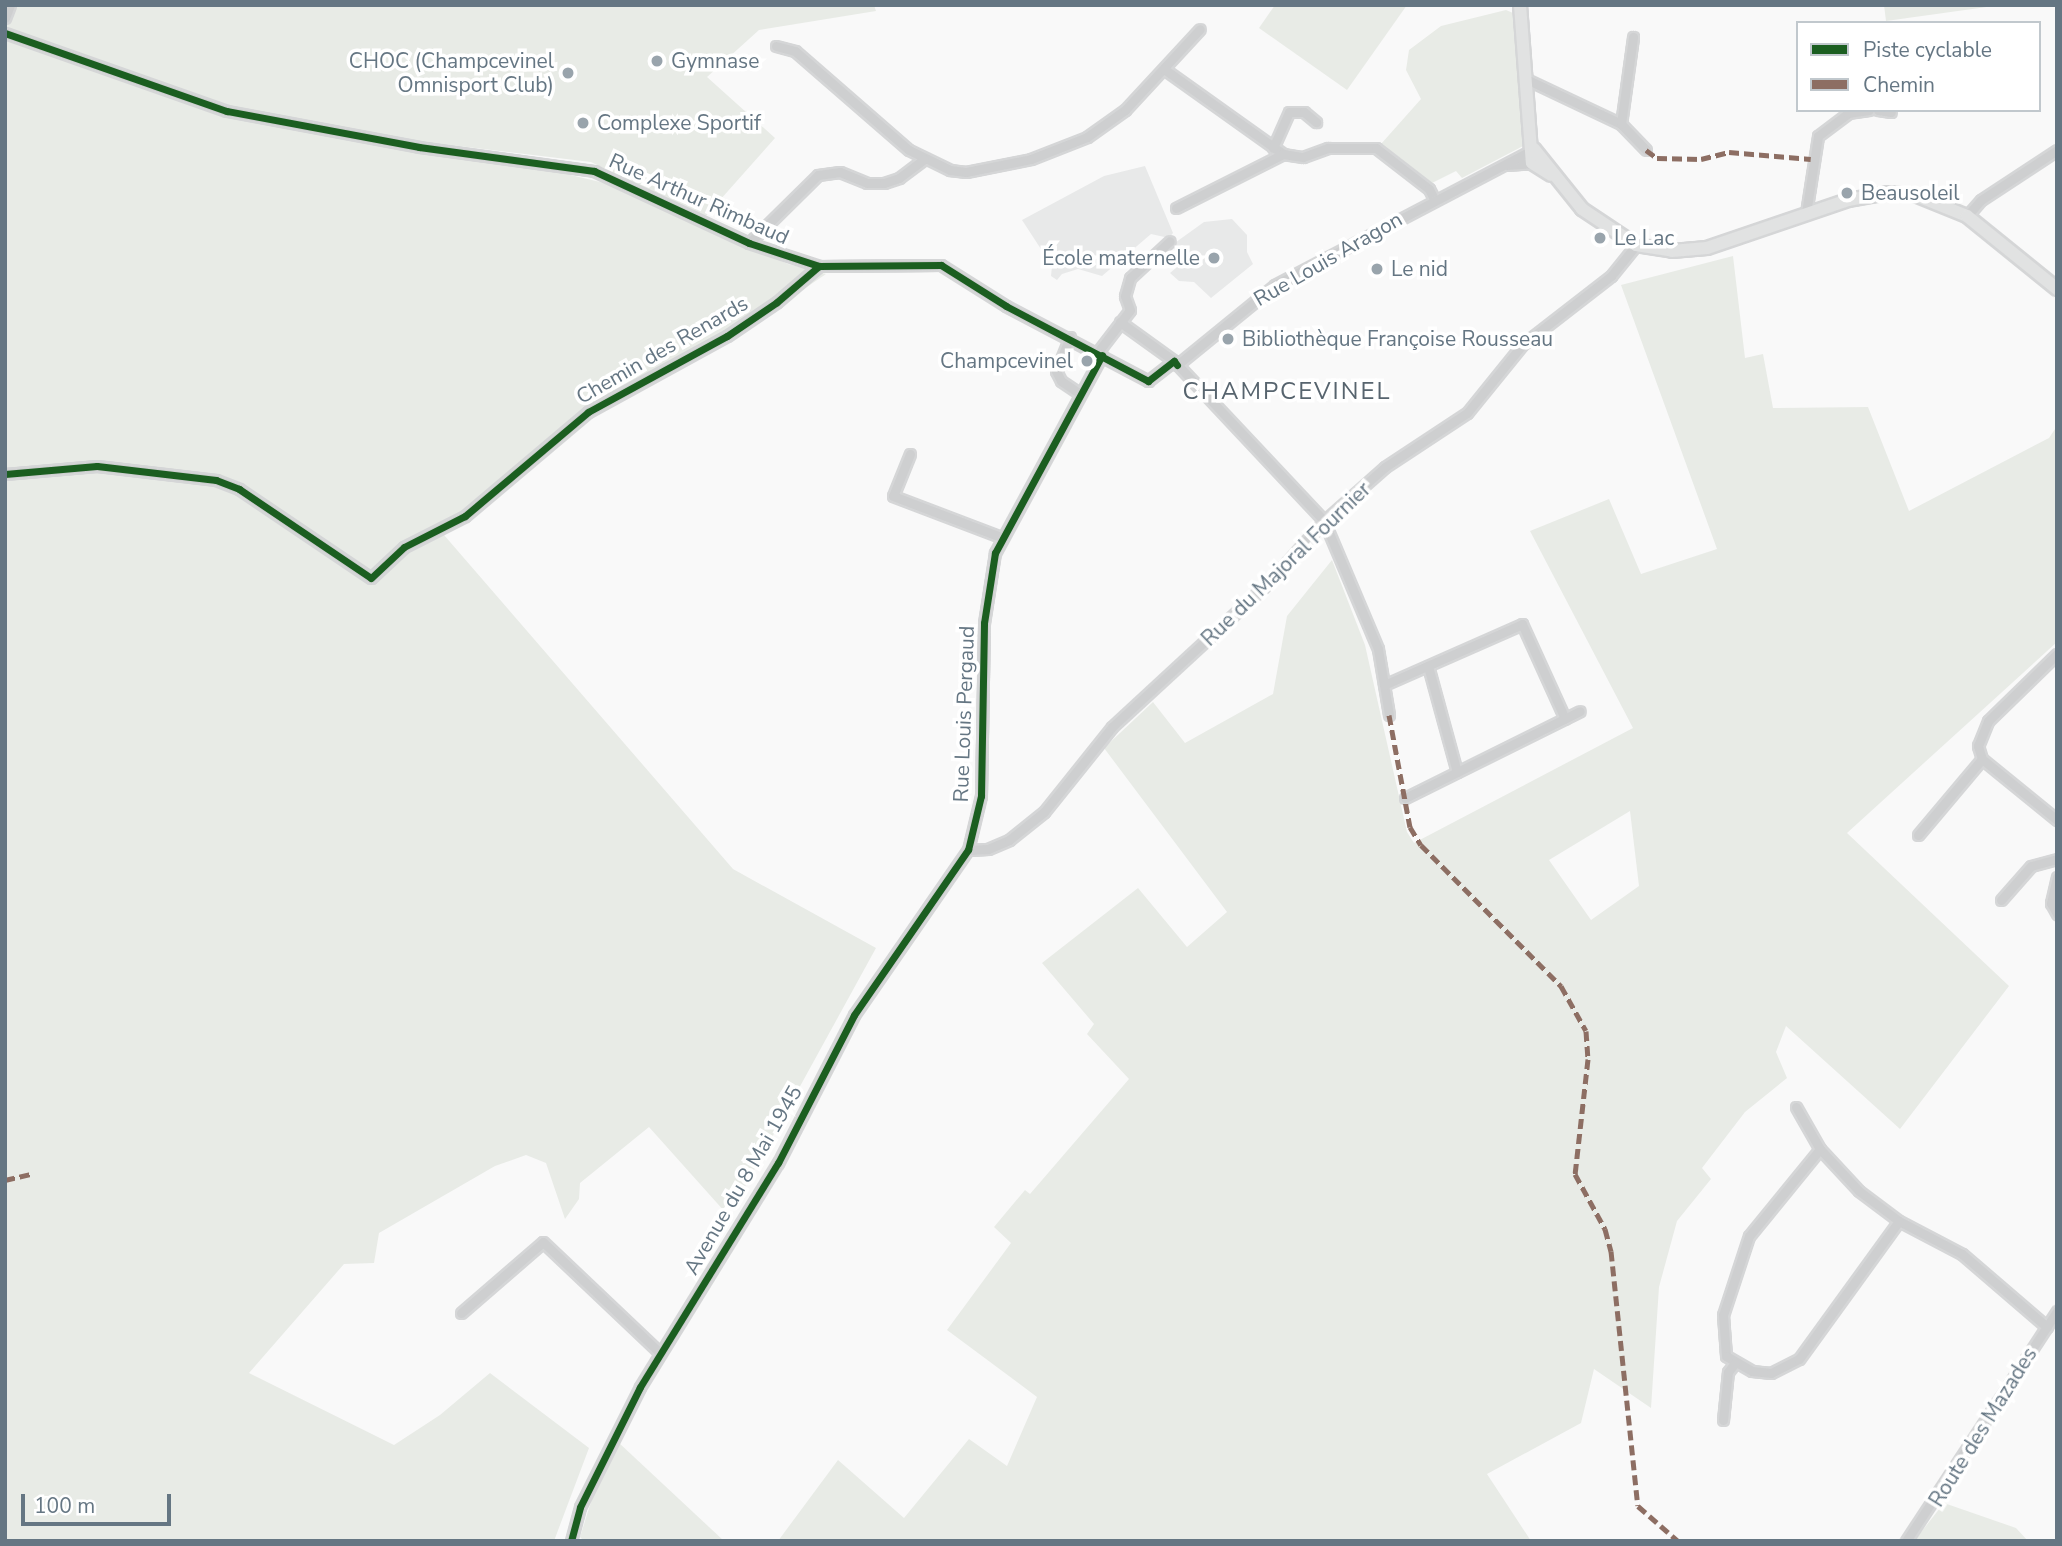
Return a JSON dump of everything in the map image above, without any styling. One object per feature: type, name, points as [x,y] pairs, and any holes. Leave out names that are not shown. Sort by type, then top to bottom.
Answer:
[{"type":"main road","points":[[1520,5],[1534,149],[1532,163],[1562,185]]},
{"type":"main road","points":[[1534,149],[1594,220],[1636,245],[1672,251],[1707,248],[1806,213],[1887,193],[1929,199],[1967,216],[2057,289]]},
{"type":"street","points":[[5,18],[10,5]]},
{"type":"street","points":[[776,46],[795,51],[924,159],[966,172],[1064,147],[1087,137],[1125,110],[1200,29]]},
{"type":"street","name":"Rue Arthur Rimbaud","points":[[5,33],[227,111],[594,171],[623,181],[749,243],[819,266],[941,265],[1006,306],[1070,337],[1148,381],[1175,363]]},
{"type":"street","points":[[1621,124],[1633,37]]},
{"type":"street","points":[[1164,69],[1283,154],[1303,157],[1328,148],[1376,148],[1429,189],[1434,199]]},
{"type":"street","points":[[1526,79],[1621,124],[1646,150]]},
{"type":"street","points":[[1273,148],[1289,112],[1304,112],[1316,122]]},
{"type":"street","points":[[1806,213],[1818,136],[1848,113],[1855,112]]},
{"type":"street","name":"Rue Louis Aragon","points":[[1175,363],[1275,285],[1434,199],[1534,149]]},
{"type":"street","points":[[1967,216],[1981,200],[2057,150]]},
{"type":"street","points":[[1176,208],[1283,154]]},
{"type":"street","points":[[749,243],[818,174],[840,172],[867,183],[884,183],[899,178],[924,159]]},
{"type":"street","name":"Rue Louis Aragon","points":[[1491,170],[1532,163]]},
{"type":"street","points":[[1170,241],[1129,278],[1125,296],[1130,310],[1120,322],[1175,363],[1324,521],[1378,649],[1389,715]]},
{"type":"street","name":"Rue du Majoral Fournier","points":[[968,850],[988,849],[1009,840],[1044,812],[1112,727],[1267,584],[1324,521],[1396,459],[1467,412],[1522,345],[1611,276],[1636,245]]},
{"type":"street","name":"Chemin des Renards","points":[[5,474],[97,466],[216,480],[239,489],[371,578],[404,547],[465,516],[588,412],[727,336],[777,302],[819,266]]},
{"type":"street","name":"Rue Louis Pergaud","points":[[968,850],[983,779],[984,623],[1002,537],[1036,481],[1079,393],[1120,322]]},
{"type":"street","points":[[1070,337],[1056,371],[1060,381],[1079,393]]},
{"type":"street","points":[[910,454],[893,496],[1002,537]]},
{"type":"street","points":[[1384,685],[1522,624],[1565,719]]},
{"type":"street","points":[[2057,654],[1988,722],[1978,746],[1982,759],[2057,820]]},
{"type":"street","points":[[1428,666],[1457,772]]},
{"type":"street","points":[[1405,798],[1580,711]]},
{"type":"street","points":[[1918,835],[1982,759]]},
{"type":"street","name":"Avenue du 8 Mai 1945","points":[[571,1541],[590,1484],[660,1353],[778,1163],[855,1015],[968,850]]},
{"type":"street","points":[[2001,900],[2031,866],[2057,859]]},
{"type":"street","points":[[2057,877],[2051,902],[2057,914]]},
{"type":"street","points":[[1796,1107],[1820,1149],[1859,1191],[1899,1221],[1962,1254],[2047,1327]]},
{"type":"street","points":[[1820,1149],[1749,1236],[1723,1315],[1722,1343],[1726,1356],[1735,1363],[1771,1373],[1800,1359],[1899,1221]]},
{"type":"street","points":[[461,1313],[543,1242],[660,1353]]},
{"type":"street","name":"Route des Mazades","points":[[1906,1541],[2057,1311]]},
{"type":"street","points":[[1723,1420],[1728,1372],[1735,1363]]},
{"type":"shaded area","points":[[5,5],[874,5],[876,11],[759,30],[707,77],[775,138],[704,218],[591,162],[434,143],[613,185],[788,264],[826,274],[713,351],[600,411],[444,535],[733,869],[876,948],[742,1192],[725,1212],[649,1127],[580,1183],[579,1199],[565,1219],[546,1163],[526,1155],[495,1166],[379,1233],[374,1263],[344,1264],[249,1373],[394,1445],[440,1415],[490,1373],[589,1448],[554,1541],[5,1541]]},
{"type":"shaded area","points":[[1275,5],[1407,5],[1347,90],[1259,28]]},
{"type":"shaded area","points":[[1884,5],[2001,5],[1886,21]]},
{"type":"shaded area","points":[[1506,10],[1513,13],[1527,144],[1462,178],[1456,171],[1432,183],[1381,144],[1421,99],[1406,70],[1409,50],[1441,26]]},
{"type":"shaded area","points":[[1145,166],[1173,233],[1169,238],[1151,234],[1102,276],[1078,269],[1062,274],[1057,280],[1051,276],[1052,266],[1022,220],[1104,176]]},
{"type":"shaded area","name":"École maternelle","points":[[1232,219],[1247,235],[1247,252],[1253,264],[1211,298],[1194,282],[1179,281],[1170,273],[1182,263],[1172,245],[1204,222]]},
{"type":"shaded area","points":[[1733,256],[1745,358],[1763,354],[1773,408],[1868,407],[1909,511],[2049,438],[2057,426],[2057,642],[1847,833],[2009,986],[1900,1129],[1786,1026],[1776,1052],[1787,1078],[1745,1112],[1702,1168],[1711,1179],[1677,1221],[1659,1287],[1651,1408],[1594,1369],[1581,1423],[1487,1474],[1531,1541],[778,1541],[838,1460],[904,1518],[969,1439],[1007,1466],[1037,1397],[947,1330],[1011,1243],[994,1227],[1025,1190],[1030,1194],[1129,1079],[1087,1034],[1094,1024],[1042,963],[1138,888],[1187,947],[1227,912],[1104,748],[1153,702],[1185,743],[1273,694],[1287,616],[1332,560],[1365,645],[1407,832],[1414,843],[1633,728],[1530,531],[1609,499],[1641,574],[1717,549],[1621,285]],"holes":[[[1630,811],[1639,886],[1591,920],[1549,860]]]},
{"type":"shaded area","points":[[618,1442],[724,1541],[584,1541],[580,1537],[596,1486]]},
{"type":"shaded area","points":[[1944,1503],[2016,1528],[2028,1541],[1914,1541]]},
{"type":"marked path","points":[[1646,150],[1657,158],[1701,159],[1729,152],[1811,159]]},
{"type":"marked path","points":[[1389,715],[1410,827],[1421,845],[1561,986],[1586,1031],[1588,1059],[1575,1174],[1605,1229],[1611,1251],[1638,1506],[1678,1541]]},
{"type":"marked path","points":[[5,1180],[31,1174]]},
{"type":"cycle path","points":[[5,33],[227,111],[419,147],[594,171],[749,243],[819,266],[941,265],[1006,306],[1148,381],[1174,361],[1177,365]]},
{"type":"cycle path","points":[[5,474],[97,466],[216,480],[239,489],[371,578],[404,547],[465,516],[588,412],[727,336],[777,302],[819,266]]},
{"type":"cycle path","points":[[571,1541],[580,1507],[640,1387],[778,1163],[854,1015],[968,850],[981,796],[984,623],[995,553],[1102,355]]},
{"type":"place","name":"Gymnase","points":[[657,61]]},
{"type":"place","name":"CHOC (Champcevinel Omnisport Club)","points":[[568,73]]},
{"type":"place","name":"Complexe Sportif","points":[[583,123]]},
{"type":"place","name":"Beausoleil","points":[[1847,193]]},
{"type":"place","name":"Le Lac","points":[[1600,238]]},
{"type":"place","name":"École maternelle","points":[[1214,258]]},
{"type":"place","name":"Le nid","points":[[1377,269]]},
{"type":"place","name":"Bibliothèque Françoise Rousseau","points":[[1228,339]]},
{"type":"place","name":"Champcevinel","points":[[1087,361]]},
{"type":"district","name":"CHAMPCEVINEL","points":[[1287,392]]}]
